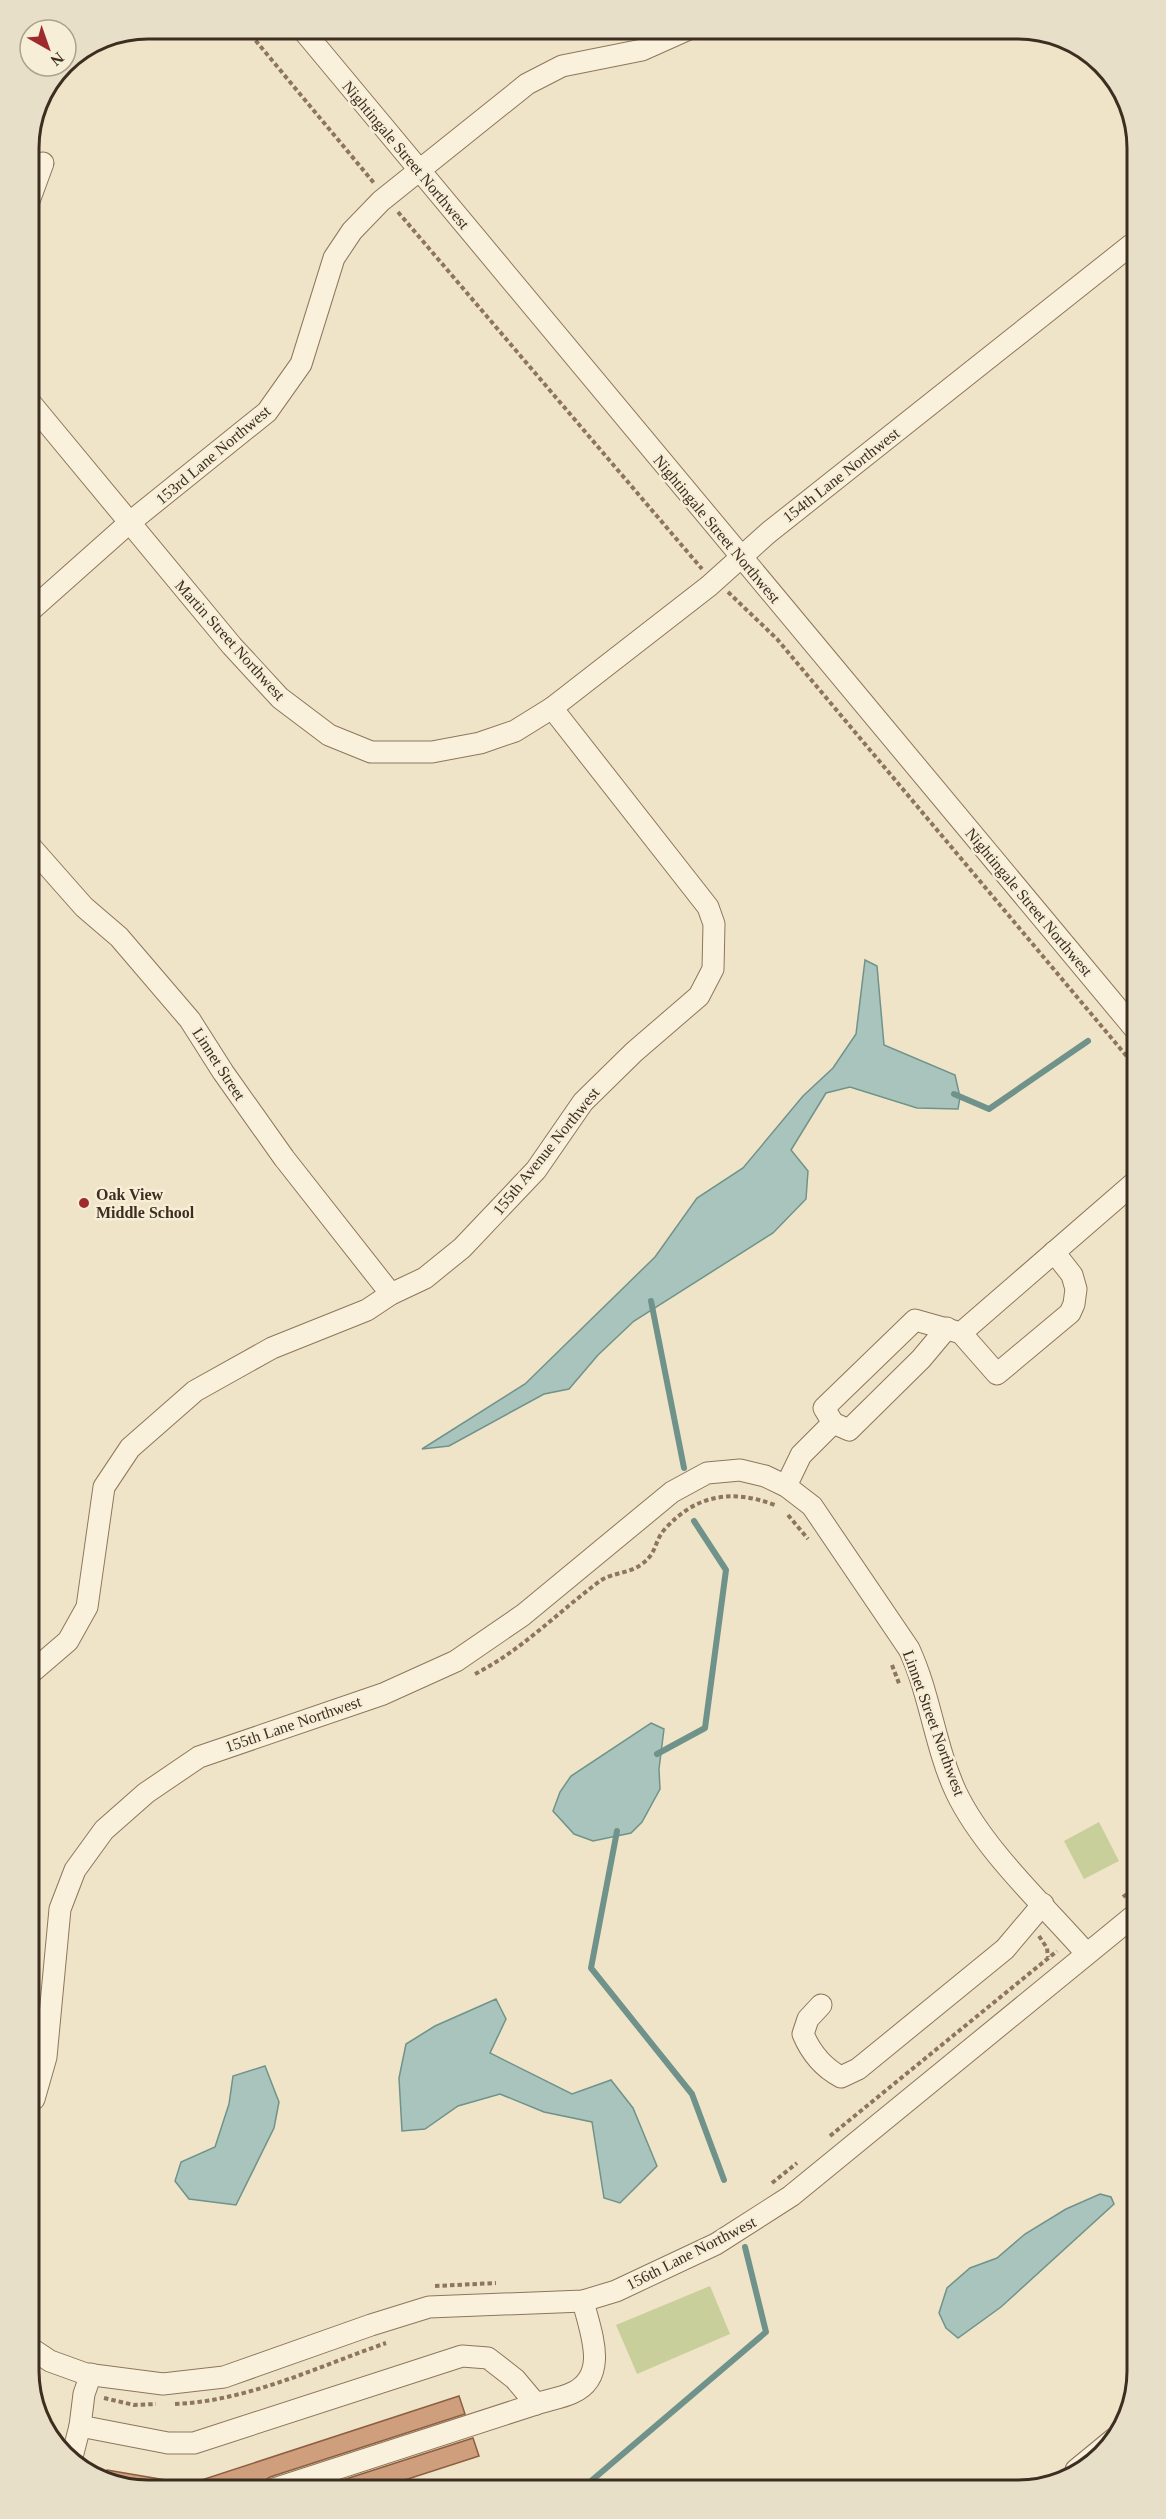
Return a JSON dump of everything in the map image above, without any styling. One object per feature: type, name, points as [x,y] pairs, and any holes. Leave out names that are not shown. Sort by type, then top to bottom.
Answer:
[{"type":"street","name":"Nightingale Street Northwest","points":[[311,39],[1127,1020]]},
{"type":"street","name":"153rd Lane Northwest","points":[[39,603],[129,523],[267,412],[301,364],[334,258],[352,231],[367,214],[527,84],[562,66],[642,50],[667,39]]},
{"type":"street","points":[[39,174],[43,163]]},
{"type":"street","name":"154th Lane Northwest","points":[[552,708],[709,586],[768,532],[1127,248]]},
{"type":"street","name":"Martin Street Northwest","points":[[39,413],[232,646],[280,698],[329,735],[371,752],[432,752],[480,743],[515,731],[552,708]]},
{"type":"street","name":"155th Avenue Northwest","points":[[39,1666],[68,1641],[87,1607],[105,1487],[130,1448],[195,1391],[272,1348],[367,1310],[424,1278],[462,1248],[536,1170],[583,1102],[634,1052],[699,996],[713,969],[714,924],[708,907],[552,708]]},
{"type":"street","name":"Linnet Street","points":[[39,856],[84,907],[119,937],[190,1020],[223,1072],[284,1158],[392,1294]]},
{"type":"street","points":[[1053,1252],[1072,1275],[1076,1289],[1070,1313],[997,1374],[954,1331],[915,1320],[824,1408],[833,1424],[849,1430],[954,1331],[1127,1189]]},
{"type":"street","points":[[786,1486],[801,1455],[833,1424]]},
{"type":"street","name":"Linnet Street Northwest","points":[[722,1472],[740,1470],[765,1476],[786,1486],[812,1506],[909,1649],[918,1669],[956,1792],[985,1839],[1086,1953]]},
{"type":"street","name":"155th Lane Northwest","points":[[39,2082],[46,2057],[60,1909],[75,1870],[86,1851],[117,1818],[164,1780],[199,1758],[383,1694],[443,1669],[523,1615],[672,1492],[707,1473],[722,1472]]},
{"type":"street","points":[[821,2005],[808,2019],[803,2034],[808,2046],[827,2070],[841,2077],[858,2069],[1005,1949],[1043,1904]]},
{"type":"street","name":"156th Lane Northwest","points":[[39,2354],[50,2361],[91,2374],[158,2385],[224,2378],[371,2325],[429,2307],[583,2301],[649,2277],[716,2244],[766,2213],[838,2159],[1127,1921]]},
{"type":"street","points":[[302,2480],[574,2392],[593,2374],[596,2357],[583,2301]]},
{"type":"street","points":[[80,2426],[168,2443],[194,2443],[462,2355],[488,2358],[515,2379],[536,2404]]},
{"type":"street","points":[[74,2450],[80,2426],[84,2394],[91,2374]]},
{"type":"path","points":[[255,39],[372,180]]},
{"type":"path","points":[[400,214],[701,568]]},
{"type":"path","points":[[734,597],[777,639],[1127,1057]]},
{"type":"path","points":[[470,1676],[521,1646],[603,1579],[631,1572],[645,1562],[654,1553],[662,1533],[676,1518],[710,1499],[731,1494],[752,1496],[777,1505],[791,1517],[813,1545]]},
{"type":"path","points":[[890,1660],[903,1695]]},
{"type":"path","points":[[1028,1922],[1047,1948],[1048,1957]]},
{"type":"path","points":[[824,2141],[1054,1953]]},
{"type":"path","points":[[767,2187],[800,2161]]},
{"type":"path","points":[[429,2307],[425,2288],[441,2284],[500,2283]]},
{"type":"green space","points":[[1099,1822],[1119,1861],[1084,1879],[1064,1841]]},
{"type":"green space","points":[[710,2286],[730,2334],[637,2374],[616,2325]]},
{"type":"water","points":[[865,960],[877,966],[884,1045],[955,1075],[960,1097],[958,1109],[917,1108],[850,1087],[826,1093],[791,1150],[808,1171],[806,1199],[773,1233],[634,1321],[598,1355],[569,1389],[544,1394],[449,1446],[422,1449],[525,1384],[655,1257],[697,1198],[743,1168],[803,1096],[833,1068],[856,1034]]},
{"type":"water","points":[[651,1723],[664,1729],[659,1769],[660,1789],[642,1822],[631,1833],[593,1841],[574,1834],[553,1811],[560,1792],[571,1776]]},
{"type":"water","points":[[496,1999],[506,2019],[490,2053],[572,2094],[611,2080],[633,2108],[657,2166],[620,2203],[604,2198],[592,2122],[544,2112],[500,2094],[458,2106],[425,2129],[402,2131],[399,2078],[406,2044],[435,2026]]},
{"type":"water","points":[[265,2066],[279,2102],[274,2128],[236,2205],[189,2199],[175,2181],[181,2162],[215,2147],[229,2104],[233,2076]]},
{"type":"water","points":[[1100,2194],[1111,2197],[1114,2204],[1001,2307],[958,2338],[946,2328],[939,2313],[947,2288],[970,2268],[997,2258],[1025,2234],[1066,2209]]},
{"type":"building","points":[[459,2396],[465,2414],[266,2480],[201,2480]]},
{"type":"building","points":[[473,2438],[479,2456],[405,2480],[343,2480]]},
{"type":"building","points":[[107,2470],[165,2480],[141,2480],[106,2472]]},
{"type":"waterway","points":[[954,1094],[989,1109],[1088,1041]]},
{"type":"waterway","points":[[651,1301],[684,1468]]},
{"type":"waterway","points":[[657,1754],[705,1728],[726,1570],[694,1521]]},
{"type":"waterway","points":[[617,1831],[591,1968],[692,2094],[724,2180]]},
{"type":"waterway","points":[[592,2480],[766,2332],[745,2247]]},
{"type":"place","name":"Oak View Middle School","points":[[84,1203]]}]
